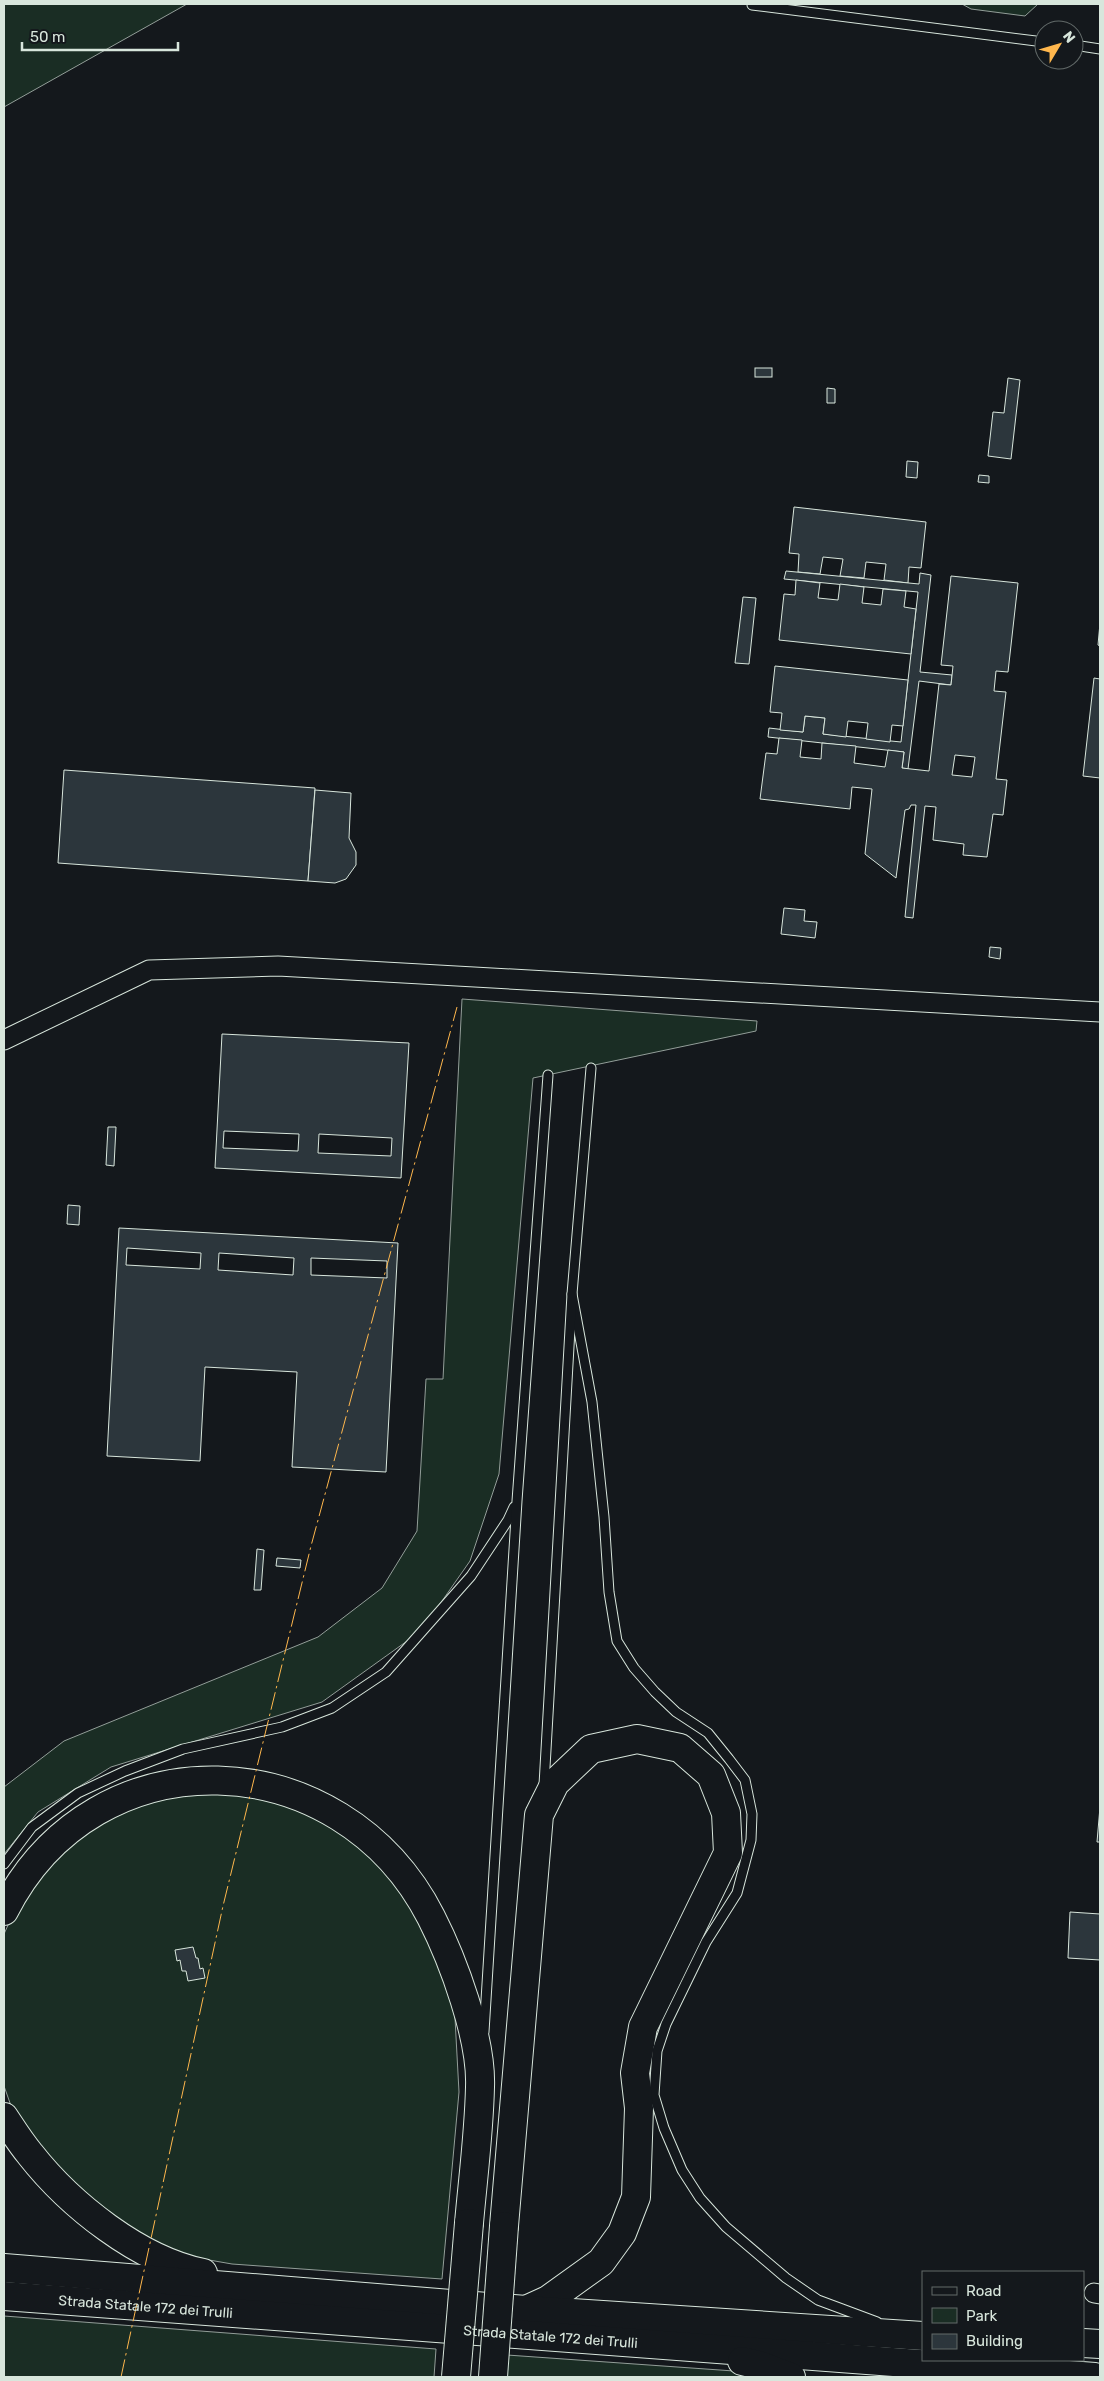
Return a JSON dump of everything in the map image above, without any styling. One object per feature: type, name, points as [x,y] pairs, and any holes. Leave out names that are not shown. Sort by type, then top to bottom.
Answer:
[{"type":"highway","points":[[493,2377],[539,1815],[555,1783],[591,1748],[637,1739],[680,1748],[711,1774],[726,1813],[728,1853],[643,2027],[635,2073],[639,2108],[636,2197],[622,2233],[601,2262],[548,2300],[526,2310]]},
{"type":"highway","points":[[4,1911],[30,1868],[53,1845],[101,1807],[132,1794],[164,1785],[206,1781],[244,1781],[282,1789],[316,1803],[354,1826],[386,1854],[408,1882],[430,1916],[452,1965],[474,2034],[481,2085],[456,2377]]},
{"type":"highway","points":[[4,2117],[30,2155],[66,2192],[112,2232],[157,2258],[189,2270],[282,2289]]},
{"type":"highway","name":"Strada Statale 172 dei Trulli","points":[[4,2268],[526,2310],[917,2336]]},
{"type":"highway","name":"Strada Statale 172 dei Trulli","points":[[4,2296],[1095,2377]]},
{"type":"highway","points":[[1084,2343],[1100,2344]]},
{"type":"highway","points":[[680,2345],[762,2366],[791,2377]]},
{"type":"street","points":[[4,1040],[148,970],[268,967],[1100,1012]]},
{"type":"lane","points":[[752,5],[1034,41]]},
{"type":"lane","points":[[1084,47],[1100,49]]},
{"type":"lane","points":[[542,1807],[572,1294],[591,1068]]},
{"type":"lane","points":[[481,2085],[517,1501],[548,1075]]},
{"type":"lane","points":[[572,1294],[592,1402],[604,1517],[609,1592],[617,1641],[634,1668],[655,1692],[676,1712],[708,1733],[745,1780],[752,1814],[751,1840],[737,1893],[706,1942],[666,2024],[657,2051],[654,2095],[664,2128],[682,2170],[700,2198],[726,2227],[757,2254],[818,2300],[917,2336]]},
{"type":"lane","points":[[4,1864],[32,1827],[78,1793],[124,1771],[182,1749],[282,1727],[332,1708],[386,1672],[471,1576],[508,1520],[517,1501]]},
{"type":"green space","points":[[4,4],[187,4],[4,107]]},
{"type":"green space","points":[[962,4],[1038,4],[1025,16],[971,9]]},
{"type":"green space","points":[[462,999],[757,1021],[756,1031],[533,1078],[499,1474],[470,1561],[421,1631],[322,1702],[111,1767],[38,1812],[4,1854],[4,1787],[64,1741],[318,1637],[382,1588],[417,1531],[426,1379],[443,1379]]},
{"type":"green space","points":[[221,1790],[300,1805],[376,1855],[408,1898],[445,1971],[455,2018],[459,2092],[442,2279],[232,2264],[192,2257],[154,2243],[77,2194],[16,2120],[4,2086],[4,1934],[17,1905],[37,1874],[86,1830],[140,1802]]},
{"type":"green space","points":[[4,2316],[436,2349],[434,2377],[4,2377]]},
{"type":"green space","points":[[507,2355],[734,2371],[753,2377],[506,2377]]},
{"type":"building","points":[[755,368],[772,368],[772,377],[755,377]]},
{"type":"building","points":[[1008,378],[1020,380],[1011,459],[988,456],[993,412],[1004,413]]},
{"type":"building","points":[[827,388],[835,389],[835,403],[827,403]]},
{"type":"building","points":[[907,461],[918,462],[917,478],[906,477]]},
{"type":"building","points":[[979,475],[989,476],[989,483],[978,482]]},
{"type":"building","points":[[794,507],[926,522],[921,568],[909,567],[908,583],[884,580],[886,564],[866,562],[864,578],[840,576],[843,559],[823,557],[820,574],[798,572],[799,554],[789,553]]},
{"type":"building","points":[[786,571],[919,584],[920,573],[931,575],[920,672],[952,675],[951,685],[919,681],[908,769],[902,768],[904,752],[768,737],[769,728],[803,732],[805,716],[825,718],[823,734],[901,742],[918,592],[784,579]]},
{"type":"building","points":[[951,576],[1018,583],[1008,672],[996,671],[994,691],[1006,692],[996,779],[1007,780],[1003,815],[993,814],[987,857],[963,855],[964,844],[933,840],[936,807],[925,806],[913,918],[905,917],[916,805],[911,805],[909,809],[905,810],[896,878],[865,854],[872,789],[852,787],[850,809],[760,799],[766,753],[777,754],[779,738],[802,740],[800,757],[821,759],[822,743],[856,746],[854,763],[885,767],[888,750],[904,752],[902,768],[929,771],[939,684],[951,685],[953,666],[941,665]],"holes":[[[955,755],[975,757],[972,777],[952,775]]]},
{"type":"building","points":[[796,580],[820,583],[818,598],[838,600],[840,584],[864,587],[862,603],[881,605],[883,589],[906,591],[904,607],[916,609],[911,654],[779,640],[784,594],[795,595]]},
{"type":"building","points":[[743,597],[756,598],[749,664],[735,663]]},
{"type":"building","points":[[1100,623],[1100,646],[1098,645]]},
{"type":"building","points":[[775,666],[908,680],[903,726],[892,725],[890,742],[866,739],[868,723],[848,721],[846,737],[823,734],[825,718],[805,716],[803,732],[780,730],[782,713],[770,712]]},
{"type":"building","points":[[1094,678],[1100,679],[1100,778],[1083,776]]},
{"type":"building","points":[[64,770],[315,788],[308,881],[58,863]]},
{"type":"building","points":[[315,790],[351,793],[349,838],[356,852],[356,865],[346,879],[335,883],[308,881]]},
{"type":"building","points":[[784,908],[805,910],[804,921],[817,922],[815,938],[781,934]]},
{"type":"building","points":[[990,947],[1001,948],[1000,959],[989,957]]},
{"type":"building","points":[[222,1034],[409,1043],[401,1178],[215,1168]],"holes":[[[224,1131],[299,1134],[298,1151],[223,1148]],[[319,1134],[392,1138],[391,1156],[318,1153]]]},
{"type":"building","points":[[108,1127],[116,1127],[114,1166],[106,1165]]},
{"type":"building","points":[[68,1205],[80,1206],[79,1225],[67,1224]]},
{"type":"building","points":[[119,1228],[398,1243],[386,1472],[292,1467],[297,1372],[205,1367],[200,1461],[107,1456]],"holes":[[[127,1248],[201,1253],[200,1269],[126,1265]],[[219,1253],[294,1258],[293,1275],[218,1270]],[[311,1258],[387,1261],[387,1278],[311,1275]]]},
{"type":"building","points":[[257,1549],[264,1550],[261,1590],[254,1590]]},
{"type":"building","points":[[277,1558],[301,1560],[300,1568],[276,1566]]},
{"type":"building","points":[[1100,1807],[1100,1842],[1097,1842]]},
{"type":"building","points":[[1070,1912],[1100,1914],[1100,1960],[1068,1958]]},
{"type":"building","points":[[193,1947],[200,1969],[203,1968],[205,1978],[188,1981],[186,1971],[182,1971],[180,1960],[177,1961],[175,1950]]},
{"type":"power","points":[[121,2377],[223,1906],[311,1546],[457,1007]]}]
